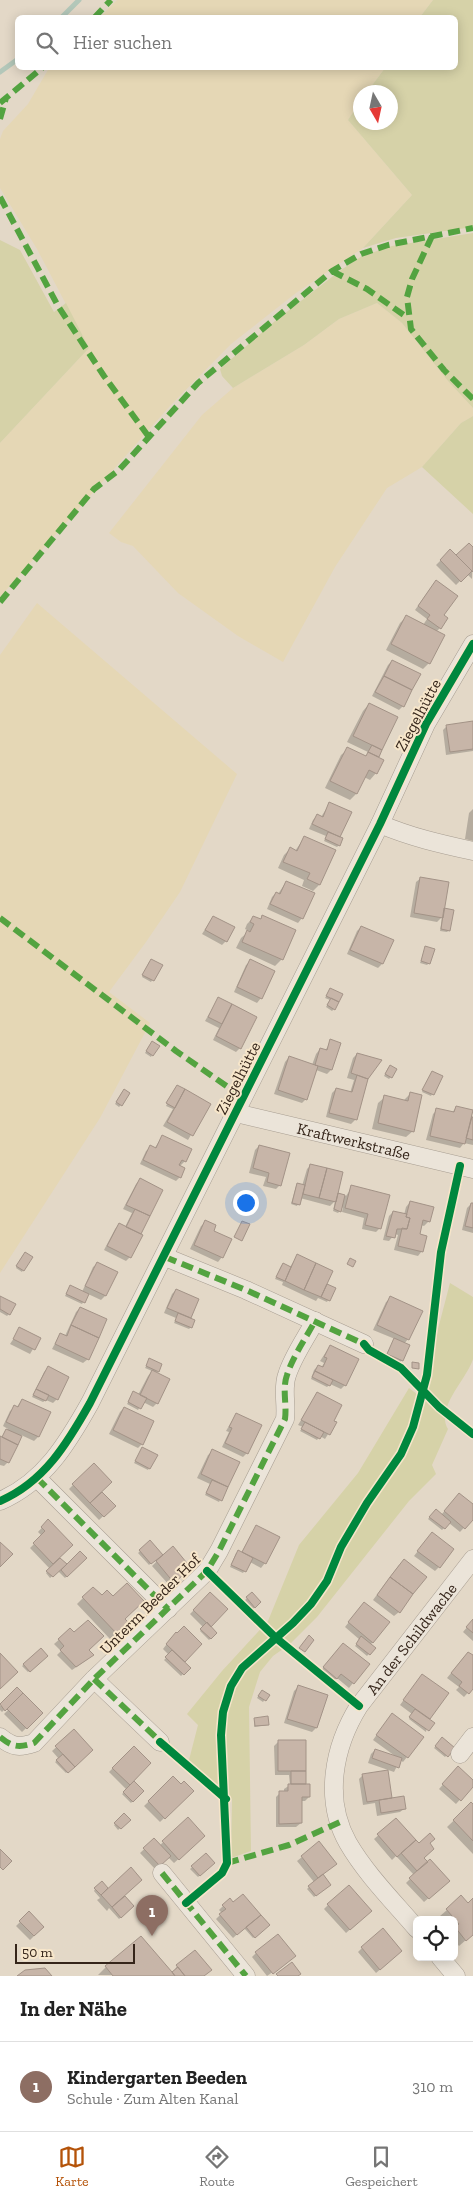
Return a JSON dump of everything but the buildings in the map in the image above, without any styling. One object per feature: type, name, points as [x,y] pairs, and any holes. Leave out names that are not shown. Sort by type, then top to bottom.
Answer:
[{"type":"street","name":"Ziegelhütte","points":[[0,1501],[15,1494],[37,1478],[54,1460],[73,1434],[164,1257],[380,824],[426,724],[473,644]]},
{"type":"street","points":[[380,824],[418,838],[473,850]]},
{"type":"street","name":"Kraftwerkstraße","points":[[236,1113],[473,1169]]},
{"type":"street","points":[[164,1257],[315,1321],[364,1344]]},
{"type":"street","name":"Unterm Beeder Hof","points":[[0,1737],[10,1746],[21,1748],[34,1743],[94,1679],[207,1570],[228,1534],[284,1419],[286,1409],[284,1391],[287,1375],[315,1321]]},
{"type":"street","name":"Unterm Beeder Hof","points":[[37,1478],[168,1609]]},
{"type":"street","name":"An der Schildwache","points":[[413,1924],[361,1863],[347,1841],[334,1800],[334,1774],[338,1749],[347,1726],[359,1706],[473,1559]]},
{"type":"street","points":[[94,1679],[160,1742]]},
{"type":"street","points":[[460,1754],[473,1737]]},
{"type":"street","points":[[162,1873],[246,1976]]},
{"type":"street","points":[[443,1961],[456,1976]]},
{"type":"shaded area","points":[[117,0],[433,0],[422,15],[102,15]]},
{"type":"shaded area","points":[[433,0],[473,0],[473,227],[396,238],[363,248],[412,195],[357,130],[398,130],[398,85],[372,85],[384,70],[458,70],[458,15],[422,15]]},
{"type":"shaded area","points":[[48,70],[384,70],[372,85],[353,85],[353,112],[348,120],[353,126],[353,130],[357,130],[412,195],[363,248],[296,293],[231,344],[170,406],[0,597],[0,443],[89,348],[37,249],[0,188],[0,139],[3,131],[28,104]]},
{"type":"shaded area","points":[[353,112],[353,126],[348,120]]},
{"type":"shaded area","points":[[473,233],[473,408],[448,381],[402,323],[377,303],[339,319],[304,345],[233,388],[222,376],[220,369],[275,321],[362,256],[392,246]]},
{"type":"shaded area","points":[[0,240],[20,250],[54,312],[66,303],[89,348],[0,443]]},
{"type":"shaded area","points":[[377,303],[402,323],[448,381],[473,408],[473,416],[461,423],[422,467],[387,488],[335,567],[283,662],[238,636],[178,593],[133,546],[121,542],[109,533],[202,415],[233,388],[304,345],[339,319]]},
{"type":"shaded area","points":[[473,416],[473,514],[422,467],[461,423]]},
{"type":"shaded area","points":[[37,603],[237,774],[180,892],[109,992],[150,1023],[100,1118],[0,1273],[0,655]]},
{"type":"shaded area","points":[[450,1283],[473,1297],[473,1359],[453,1394],[446,1412],[445,1421],[448,1429],[432,1465],[436,1474],[409,1501],[317,1617],[290,1644],[273,1656],[260,1672],[249,1707],[251,1851],[231,1858],[232,1799],[189,1760],[198,1725],[187,1714],[222,1671],[268,1621],[299,1545],[358,1473],[409,1388],[426,1401],[438,1329]]},
{"type":"waterway","points":[[64,15],[79,0]]},
{"type":"waterway","points":[[0,72],[15,61]]},
{"type":"marked path","points":[[97,15],[111,0]]},
{"type":"marked path","points":[[0,103],[40,70]]},
{"type":"marked path","points":[[0,119],[6,98]]},
{"type":"marked path","points":[[0,197],[58,306],[104,376],[149,437]]},
{"type":"marked path","points":[[0,602],[94,489],[119,470],[198,383],[332,271],[361,254],[388,245],[473,228]]},
{"type":"marked path","points":[[432,236],[412,279],[407,297],[411,329],[444,370],[473,399]]},
{"type":"marked path","points":[[332,271],[367,289],[408,318]]},
{"type":"marked path","points":[[0,918],[176,1051],[228,1087],[244,1095]]},
{"type":"marked path","points":[[165,1257],[246,1290],[367,1347]]},
{"type":"marked path","points":[[0,1737],[16,1746],[34,1743],[94,1679],[207,1571],[219,1551],[285,1419],[287,1375],[296,1354],[315,1321]]},
{"type":"marked path","points":[[37,1478],[168,1609]]},
{"type":"marked path","points":[[94,1679],[163,1744]]},
{"type":"marked path","points":[[227,1863],[289,1845],[340,1822]]},
{"type":"marked path","points":[[162,1873],[246,1976]]},
{"type":"cycle path","points":[[0,1501],[16,1493],[42,1472],[63,1447],[90,1403],[380,824],[426,724],[473,644]]},
{"type":"cycle path","points":[[186,1903],[222,1873],[227,1863],[221,1735],[223,1712],[231,1686],[242,1668],[293,1623],[311,1604],[327,1581],[341,1547],[367,1503],[401,1454],[413,1427],[427,1375],[441,1252],[460,1166]]},
{"type":"cycle path","points":[[364,1344],[369,1350],[401,1368],[439,1407],[473,1434]]},
{"type":"cycle path","points":[[207,1571],[276,1638],[359,1706]]},
{"type":"cycle path","points":[[160,1742],[226,1799]]},
{"type":"place","name":"Kindergarten Beeden","points":[[152,1936]]}]
